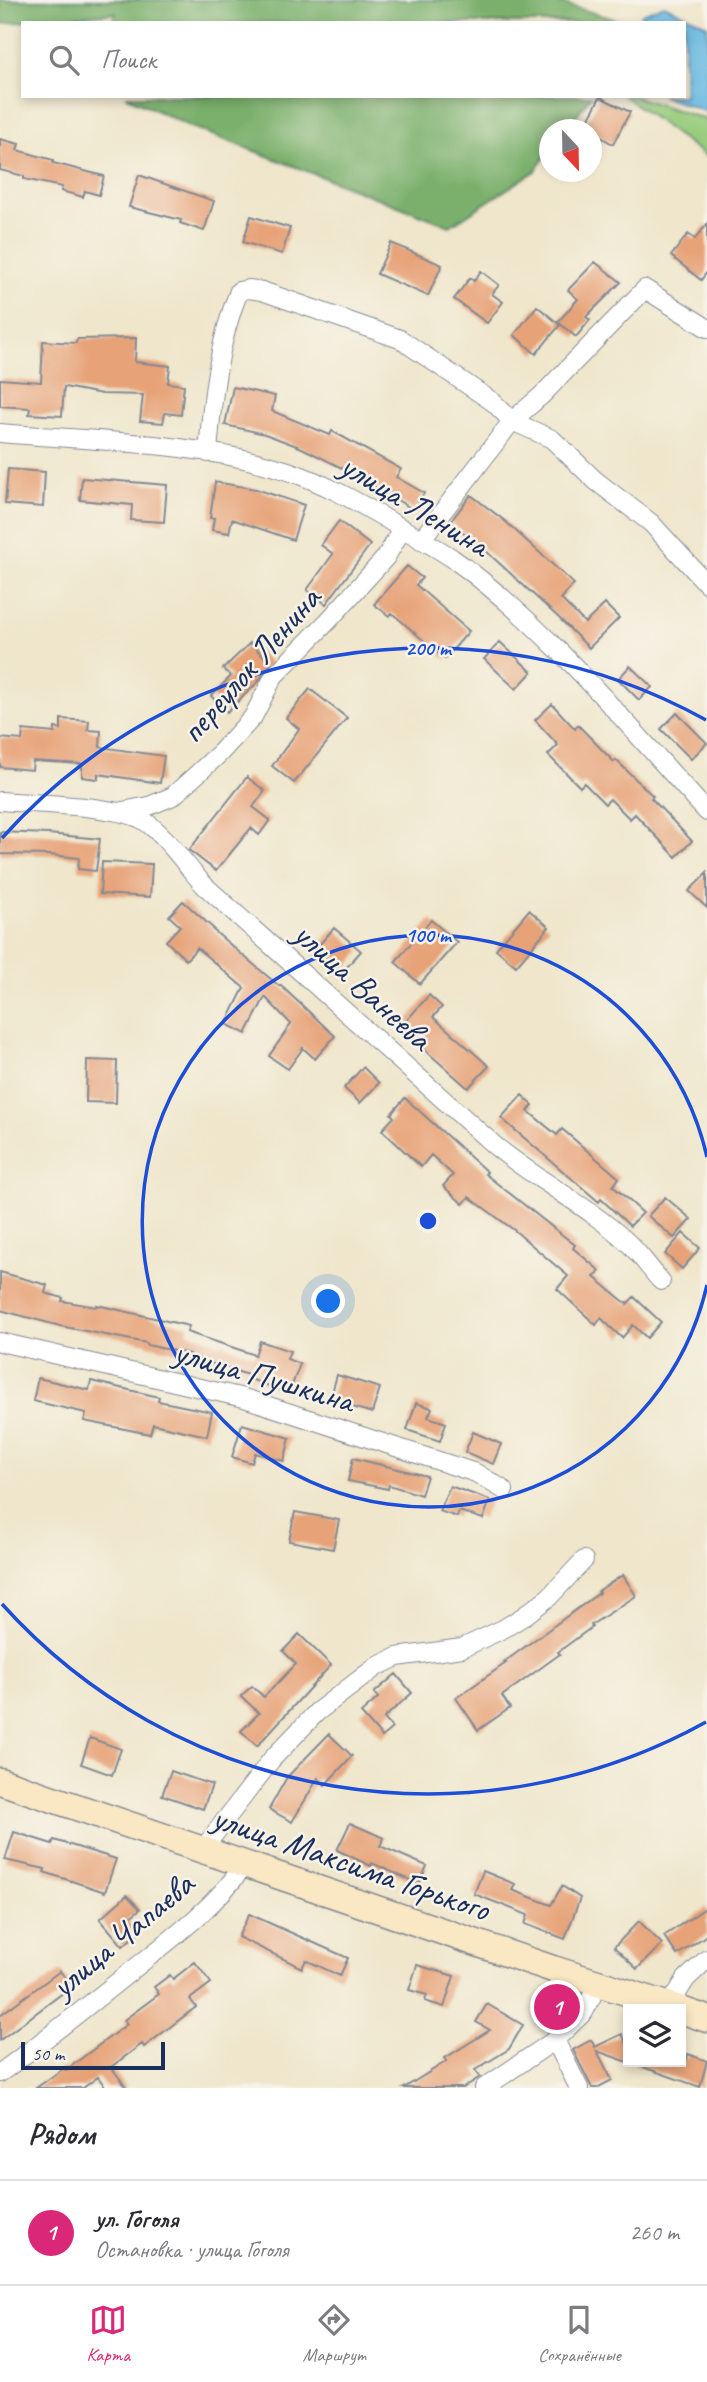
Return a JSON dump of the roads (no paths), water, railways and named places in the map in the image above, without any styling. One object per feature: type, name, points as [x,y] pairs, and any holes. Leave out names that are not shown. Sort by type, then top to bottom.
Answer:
[{"type":"street","points":[[421,540],[512,421],[542,395],[645,289],[707,328]]},
{"type":"street","points":[[208,453],[220,350],[239,291],[262,291],[400,340],[493,402],[512,421],[552,439],[596,481],[651,523],[707,584]]},
{"type":"street","name":"улица Ленина","points":[[0,433],[208,453],[273,467],[316,481],[346,496],[451,558],[511,607],[569,663],[707,811]]},
{"type":"street","name":"переулок Ленина","points":[[122,811],[149,806],[173,796],[220,753],[253,717],[274,676],[386,557],[402,529]]},
{"type":"street","points":[[166,839],[160,822],[165,806],[173,796]]},
{"type":"street","name":"улица Ванеева","points":[[0,801],[122,811],[147,822],[166,839],[205,886],[484,1136],[517,1164],[626,1241],[661,1281]]},
{"type":"street","name":"улица Пушкина","points":[[0,1342],[244,1398],[476,1473],[504,1490]]},
{"type":"street","points":[[203,1849],[272,1759],[317,1712],[376,1667],[397,1657],[462,1648],[503,1629],[549,1597],[584,1560]]},
{"type":"street","name":"улица Максима Горького","points":[[0,1781],[664,2004]]},
{"type":"street","name":"улица Чапаева","points":[[0,2073],[59,2030],[179,1933],[233,1882],[245,1864]]},
{"type":"street","points":[[678,2004],[686,1979],[707,1959]]},
{"type":"street","points":[[484,2088],[555,2040],[584,2012],[598,1984]]},
{"type":"street","name":"улица Максима Горького","points":[[686,2011],[707,2018]]},
{"type":"street","points":[[555,2040],[579,2088]]},
{"type":"water","points":[[664,5],[707,25],[707,112],[668,98],[686,98],[686,21],[639,21],[642,14]]},
{"type":"place","name":"ул. Гоголя","points":[[557,2007]]}]
